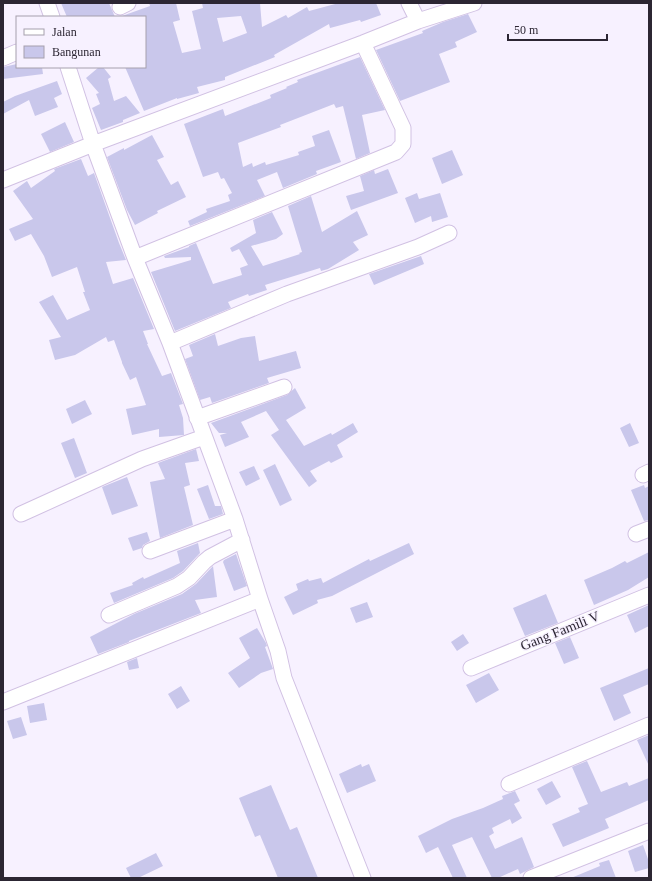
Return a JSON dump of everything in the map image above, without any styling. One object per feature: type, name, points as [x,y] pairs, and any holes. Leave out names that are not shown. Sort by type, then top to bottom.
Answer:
[{"type":"street","points":[[47,3],[52,16]]},
{"type":"street","points":[[410,3],[418,21]]},
{"type":"street","points":[[3,180],[93,144],[418,21],[474,3]]},
{"type":"street","points":[[135,258],[396,152],[403,144],[403,128],[363,43]]},
{"type":"street","points":[[3,58],[16,52]]},
{"type":"street","points":[[68,68],[93,144],[135,258],[170,343],[235,519],[278,651],[284,678],[362,878]]},
{"type":"street","points":[[170,343],[287,294],[418,247],[449,233]]},
{"type":"street","points":[[197,418],[284,387]]},
{"type":"street","points":[[21,514],[142,459],[204,437]]},
{"type":"street","points":[[150,551],[235,519]]},
{"type":"street","points":[[109,615],[177,586],[189,578],[210,557],[242,540]]},
{"type":"street","name":"Gang Famili V","points":[[471,668],[649,595]]},
{"type":"street","points":[[3,702],[260,599]]},
{"type":"street","points":[[509,784],[649,725]]},
{"type":"street","points":[[530,878],[649,831]]},
{"type":"building","points":[[61,3],[109,3],[115,16],[67,16]]},
{"type":"building","points":[[149,3],[176,3],[180,20],[173,22],[182,53],[201,49],[192,11],[203,8],[202,3],[260,3],[262,27],[286,15],[288,18],[307,7],[309,11],[339,3],[376,3],[381,15],[361,22],[360,20],[330,28],[329,24],[274,55],[275,57],[225,77],[225,80],[197,87],[199,93],[177,98],[144,111],[125,68],[146,68],[146,16],[122,16],[150,6]],"holes":[[[241,16],[247,33],[223,42],[217,18]]]},
{"type":"building","points":[[468,14],[477,32],[455,42],[457,47],[439,54],[450,82],[400,101],[376,50],[423,33],[422,31],[443,22]]},
{"type":"building","points":[[360,57],[385,110],[362,115],[370,153],[356,159],[343,106],[336,108],[334,104],[280,125],[281,127],[238,143],[243,167],[252,163],[253,167],[265,162],[266,165],[299,155],[298,152],[315,146],[312,136],[329,130],[341,162],[316,171],[317,174],[283,188],[277,172],[257,180],[265,196],[190,226],[188,221],[207,212],[206,209],[230,201],[228,195],[232,193],[224,178],[221,179],[218,172],[203,177],[184,124],[223,109],[225,116],[271,98],[270,95],[298,82],[297,80]]},
{"type":"building","points":[[16,64],[16,68],[42,68],[43,74],[3,79],[3,67]]},
{"type":"building","points":[[98,68],[104,68],[111,77],[108,79],[114,101],[126,96],[140,113],[123,120],[123,122],[101,130],[92,108],[100,104],[96,94],[99,93],[86,78]]},
{"type":"building","points":[[57,81],[62,94],[54,98],[58,107],[35,116],[29,100],[3,114],[3,102],[15,96]]},
{"type":"building","points":[[65,122],[74,142],[50,152],[41,134]]},
{"type":"building","points":[[152,135],[164,157],[157,160],[171,185],[178,181],[186,197],[157,211],[158,213],[135,225],[127,210],[107,157]]},
{"type":"building","points":[[452,150],[463,175],[442,184],[432,158]]},
{"type":"building","points":[[81,159],[88,176],[94,173],[126,260],[106,262],[113,284],[133,278],[154,329],[143,331],[147,344],[162,376],[171,373],[183,404],[179,405],[183,418],[184,435],[159,437],[159,429],[132,435],[126,409],[146,405],[136,377],[130,380],[114,340],[108,342],[106,337],[75,355],[55,360],[49,340],[61,337],[39,302],[53,295],[67,320],[90,310],[83,292],[85,292],[77,267],[52,277],[44,256],[31,234],[15,241],[9,229],[33,219],[13,191],[27,181],[31,188],[55,171],[54,169]]},
{"type":"building","points":[[388,169],[398,193],[351,210],[346,196],[364,191],[360,176],[374,170],[375,174]]},
{"type":"building","points":[[417,193],[419,199],[440,193],[448,217],[432,222],[431,216],[415,223],[405,198]]},
{"type":"building","points":[[311,196],[322,232],[357,211],[368,235],[353,242],[359,250],[328,269],[321,271],[320,268],[265,285],[267,290],[249,296],[248,294],[228,302],[231,308],[175,331],[151,272],[191,260],[191,257],[165,258],[164,256],[196,243],[213,284],[242,275],[240,268],[248,265],[239,249],[232,252],[230,248],[256,233],[253,220],[272,212],[283,234],[276,239],[251,246],[263,266],[300,254],[299,253],[302,252],[288,206]]},
{"type":"building","points":[[421,256],[424,264],[374,285],[369,274]]},
{"type":"building","points":[[215,334],[218,346],[241,338],[255,336],[259,361],[296,351],[301,368],[267,378],[269,383],[212,403],[210,397],[200,400],[185,359],[193,356],[189,345]]},
{"type":"building","points":[[295,388],[306,408],[286,420],[304,446],[331,433],[332,435],[353,423],[358,432],[337,445],[343,457],[331,463],[329,461],[310,471],[317,481],[309,487],[271,435],[279,430],[266,411],[241,422],[249,437],[225,447],[220,435],[227,433],[219,433],[211,423],[287,395]]},
{"type":"building","points":[[85,400],[92,414],[72,424],[66,409]]},
{"type":"building","points":[[630,423],[639,443],[629,447],[620,428]]},
{"type":"building","points":[[74,438],[87,473],[75,478],[61,443]]},
{"type":"building","points":[[196,449],[199,461],[185,463],[190,485],[184,487],[193,525],[160,538],[150,482],[165,479],[158,463]]},
{"type":"building","points":[[275,464],[292,500],[280,506],[263,470]]},
{"type":"building","points":[[254,466],[260,479],[246,486],[239,472]]},
{"type":"building","points":[[127,477],[138,506],[112,515],[102,487]]},
{"type":"building","points":[[208,485],[215,506],[221,506],[223,514],[209,519],[197,489]]},
{"type":"building","points":[[644,485],[645,488],[649,486],[649,520],[644,521],[631,490]]},
{"type":"building","points":[[147,532],[150,541],[143,545],[142,548],[133,551],[128,538]]},
{"type":"building","points":[[198,543],[200,553],[183,571],[173,578],[114,603],[110,593],[133,585],[132,583],[143,577],[144,579],[180,563],[177,551]]},
{"type":"building","points":[[409,543],[414,554],[332,596],[317,600],[318,603],[293,615],[284,597],[298,590],[296,584],[308,579],[309,581],[321,578],[323,583],[369,559],[370,561]]},
{"type":"building","points":[[649,552],[649,577],[628,590],[594,605],[584,580],[625,561],[627,563]]},
{"type":"building","points":[[236,554],[247,586],[234,591],[223,562]]},
{"type":"building","points":[[213,566],[217,597],[195,600],[201,613],[98,654],[90,637],[134,614],[182,594],[196,584]]},
{"type":"building","points":[[546,594],[558,623],[525,636],[513,608]]},
{"type":"building","points":[[367,602],[373,617],[356,623],[350,608]]},
{"type":"building","points":[[649,605],[649,626],[635,633],[627,615]]},
{"type":"building","points":[[257,628],[266,643],[267,646],[265,647],[273,669],[261,673],[239,688],[228,673],[250,658],[239,638]]},
{"type":"building","points":[[463,634],[469,643],[457,651],[451,642]]},
{"type":"building","points":[[570,637],[579,658],[564,664],[555,643]]},
{"type":"building","points":[[137,658],[139,668],[129,670],[127,662]]},
{"type":"building","points":[[649,668],[649,684],[623,695],[631,713],[614,721],[600,688]]},
{"type":"building","points":[[489,673],[499,690],[476,703],[466,685]]},
{"type":"building","points":[[181,686],[190,701],[177,709],[168,694]]},
{"type":"building","points":[[44,703],[47,720],[30,723],[27,706]]},
{"type":"building","points":[[21,717],[27,735],[13,739],[7,721]]},
{"type":"building","points":[[649,735],[649,766],[637,740]]},
{"type":"building","points":[[587,761],[601,792],[627,782],[629,786],[649,778],[649,800],[605,819],[609,828],[563,847],[552,824],[580,812],[578,808],[588,804],[572,767]]},
{"type":"building","points":[[361,764],[362,767],[369,764],[376,781],[347,793],[339,774]]},
{"type":"building","points":[[552,781],[561,797],[546,805],[537,789]]},
{"type":"building","points":[[271,785],[290,830],[297,827],[318,878],[278,878],[260,835],[255,837],[239,798]]},
{"type":"building","points":[[515,791],[520,801],[514,804],[522,818],[512,824],[510,819],[492,828],[494,833],[489,836],[495,849],[522,837],[534,867],[520,874],[518,869],[498,878],[492,878],[472,837],[452,845],[467,878],[453,878],[438,847],[426,853],[418,836],[452,819],[503,799],[502,796]]},
{"type":"building","points":[[643,845],[649,862],[649,868],[635,872],[628,851]]},
{"type":"building","points":[[156,853],[163,866],[138,878],[131,878],[126,868]]},
{"type":"building","points":[[609,860],[616,878],[571,878],[600,866],[599,863]]}]
